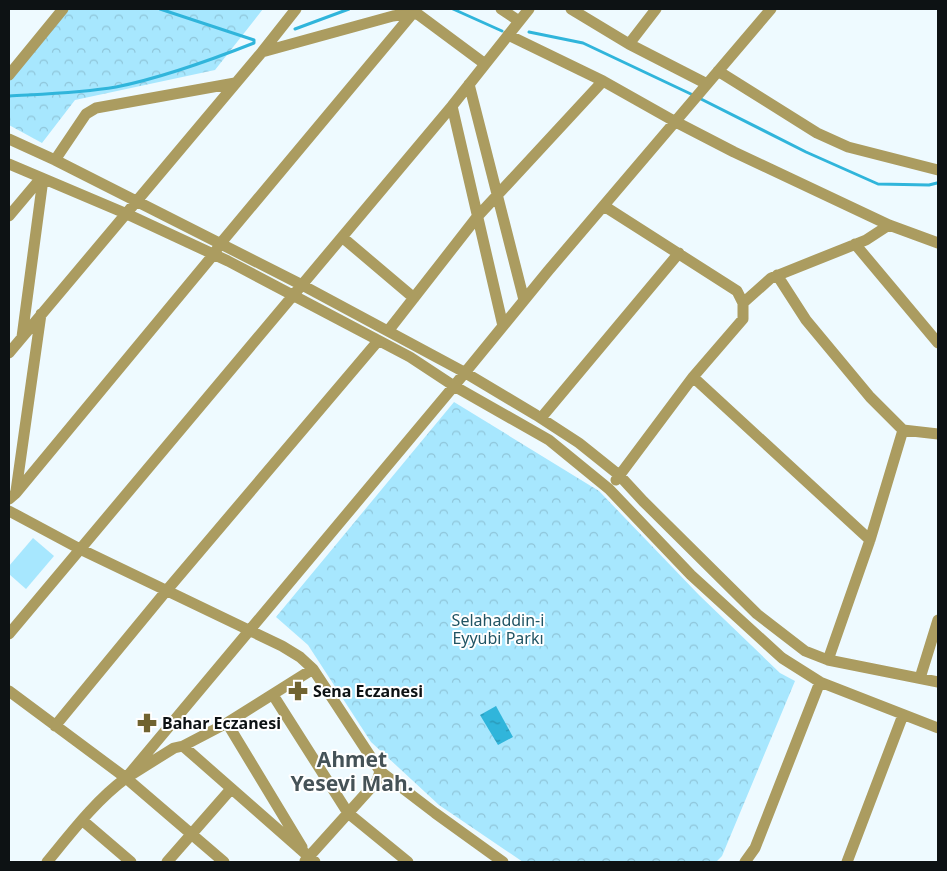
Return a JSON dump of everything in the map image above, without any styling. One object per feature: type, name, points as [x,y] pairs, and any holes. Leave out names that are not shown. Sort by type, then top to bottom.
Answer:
[{"type":"street","points":[[9,75],[63,9]]},
{"type":"street","points":[[9,353],[296,9]]},
{"type":"street","points":[[501,9],[519,21]]},
{"type":"street","points":[[9,634],[452,106],[529,9]]},
{"type":"street","points":[[571,9],[704,87]]},
{"type":"street","points":[[629,44],[656,9]]},
{"type":"street","points":[[126,778],[674,121],[772,9]]},
{"type":"street","points":[[262,52],[393,16],[413,14],[419,15],[485,64]]},
{"type":"street","points":[[12,496],[413,14]]},
{"type":"street","points":[[508,35],[604,80],[674,121],[734,152],[889,224],[938,243]]},
{"type":"street","points":[[718,71],[817,134],[848,147],[938,170]]},
{"type":"street","points":[[388,331],[477,217],[604,80]]},
{"type":"street","points":[[55,160],[86,114],[96,108],[235,83]]},
{"type":"street","points":[[469,84],[524,300]]},
{"type":"street","points":[[452,106],[503,326]]},
{"type":"street","points":[[9,139],[55,160],[302,285],[464,372],[579,443],[620,475],[643,501],[757,614],[805,651],[828,660],[938,682]]},
{"type":"street","points":[[9,164],[214,254],[410,357],[454,386],[548,440],[609,489],[691,575],[782,658],[820,682],[938,728]]},
{"type":"street","points":[[9,216],[42,178]]},
{"type":"street","points":[[22,337],[42,178]]},
{"type":"street","points":[[604,206],[737,291],[743,303],[743,319],[693,377],[609,489]]},
{"type":"street","points":[[743,303],[771,278],[866,240],[889,224]]},
{"type":"street","points":[[342,237],[414,298]]},
{"type":"street","points":[[855,244],[938,343]]},
{"type":"street","points":[[540,418],[679,253]]},
{"type":"street","points":[[777,275],[806,320],[870,398],[903,430],[938,434]]},
{"type":"street","points":[[12,496],[42,314]]},
{"type":"street","points":[[55,726],[167,590],[378,341]]},
{"type":"street","points":[[693,377],[870,540]]},
{"type":"street","points":[[828,660],[870,540],[903,430]]},
{"type":"street","points":[[9,511],[80,549],[300,656],[313,669],[380,771],[501,862]]},
{"type":"street","points":[[920,678],[938,620]]},
{"type":"street","points":[[47,862],[82,820],[126,778],[174,748],[183,746],[226,723],[313,669]]},
{"type":"street","points":[[745,862],[755,848],[820,682]]},
{"type":"street","points":[[9,691],[126,778],[224,862]]},
{"type":"street","points":[[273,695],[348,813],[408,862]]},
{"type":"street","points":[[847,862],[903,715]]},
{"type":"street","points":[[226,723],[309,860]]},
{"type":"street","points":[[183,746],[309,860]]},
{"type":"street","points":[[309,860],[377,781],[380,771]]},
{"type":"street","points":[[167,862],[231,789]]},
{"type":"street","points":[[82,820],[132,862]]},
{"type":"green space","points":[[66,9],[263,9],[215,70],[75,100],[42,143],[9,125],[9,76]]},
{"type":"green space","name":"Selahaddin-i Eyyubi Parkı","points":[[454,402],[599,491],[699,595],[780,673],[795,681],[722,856],[716,862],[523,862],[439,805],[371,742],[308,645],[276,617]]},
{"type":"green space","points":[[33,538],[54,556],[26,589],[9,574],[9,566]]},
{"type":"water","points":[[496,706],[513,737],[498,745],[480,715]]},
{"type":"waterway","points":[[9,96],[76,92],[116,87],[186,68],[254,43],[254,40],[160,9]]},
{"type":"waterway","points":[[295,29],[349,9]]},
{"type":"waterway","points":[[453,9],[502,31]]},
{"type":"waterway","points":[[529,32],[583,43],[693,95]]},
{"type":"waterway","points":[[699,98],[806,152],[878,184],[929,185],[937,183]]},
{"type":"place","name":"Sena Eczanesi","points":[[298,691]]},
{"type":"place","name":"Bahar Eczanesi","points":[[147,723]]},
{"type":"district","name":"Ahmet Yesevi Mah.","points":[[352,772]]}]
